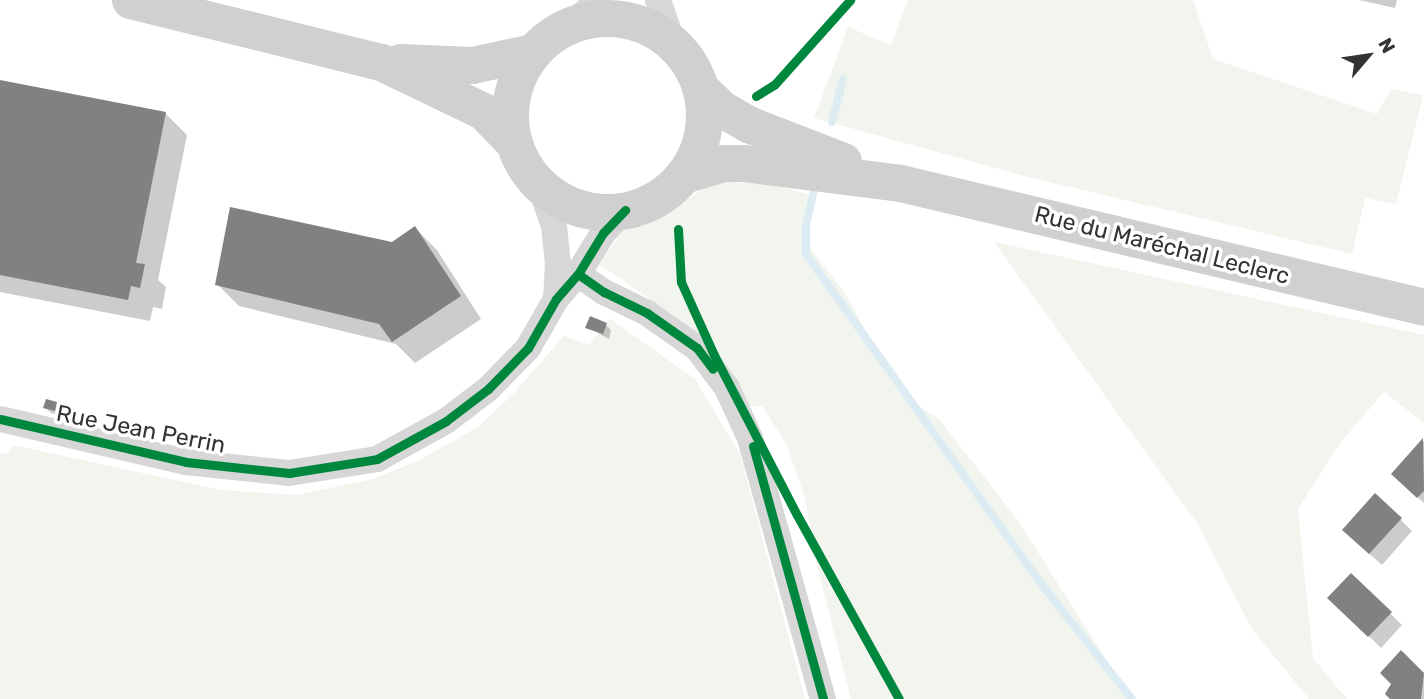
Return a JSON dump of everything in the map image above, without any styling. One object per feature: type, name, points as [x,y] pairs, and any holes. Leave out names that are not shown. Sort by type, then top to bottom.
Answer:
[{"type":"main road","points":[[130,0],[381,62],[483,111],[513,142]]},
{"type":"main road","points":[[587,11],[638,22],[665,36],[673,44],[687,59],[701,89],[704,122],[696,155],[683,175],[650,203],[625,210],[585,210],[554,197],[529,174],[513,142],[509,117],[513,86],[533,52],[549,36],[587,11]]},
{"type":"main road","points":[[381,62],[472,65],[533,52]]},
{"type":"main road","name":"Rue du Maréchal Leclerc","points":[[701,89],[722,109],[748,124],[900,183]]},
{"type":"main road","name":"Rue du Maréchal Leclerc","points":[[683,175],[723,163],[744,163],[900,183],[1424,307]]},
{"type":"street","points":[[658,0],[673,44]]},
{"type":"street","name":"Rue Jean Perrin","points":[[539,183],[554,226],[558,263],[556,299]]},
{"type":"street","name":"Rue Jean Perrin","points":[[0,419],[186,462],[289,473],[377,459],[446,421],[488,389],[528,348],[556,299],[578,274],[603,233],[625,210]]},
{"type":"street","points":[[578,274],[604,292],[647,313],[697,348],[727,388],[750,438],[823,699]]},
{"type":"shaded area","points":[[908,0],[1193,0],[1213,59],[1377,114],[1391,89],[1423,95],[1396,204],[1365,198],[1352,254],[1028,177],[814,118],[848,27],[891,45]]},
{"type":"shaded area","points":[[713,183],[769,183],[808,194],[803,239],[845,293],[901,395],[939,419],[1017,519],[1131,699],[851,699],[817,566],[805,498],[787,446],[762,405],[745,408],[714,355],[692,328],[599,264],[623,231],[652,222]]},
{"type":"shaded area","points":[[994,242],[1424,335],[1424,423],[1384,392],[1340,443],[1298,509],[1313,658],[1347,699],[1309,699],[1251,628],[1199,526]]},
{"type":"shaded area","points":[[610,319],[695,379],[740,454],[805,699],[0,699],[0,452],[6,454],[13,445],[221,490],[297,495],[373,479],[420,460],[479,426],[514,393],[564,336],[589,345]]},
{"type":"building","points":[[0,80],[166,112],[136,263],[145,264],[140,288],[131,286],[128,300],[0,275]]},
{"type":"building","points":[[230,207],[392,242],[415,226],[461,296],[392,342],[379,324],[215,285]]},
{"type":"building","points":[[590,316],[607,323],[603,334],[585,328]]},
{"type":"building","points":[[46,399],[57,402],[55,411],[43,408]]},
{"type":"building","points":[[1423,438],[1424,491],[1417,498],[1391,474]]},
{"type":"building","points":[[1375,493],[1402,518],[1369,554],[1342,530]]},
{"type":"building","points":[[1351,573],[1392,612],[1368,637],[1327,598]]},
{"type":"building","points":[[1401,650],[1424,673],[1421,699],[1390,699],[1385,694],[1391,684],[1380,673]]},
{"type":"waterway","points":[[832,122],[843,79]]},
{"type":"waterway","points":[[814,190],[806,224],[806,254],[1039,581],[1132,699]]},
{"type":"cycle path","points":[[756,96],[775,84],[850,0]]},
{"type":"cycle path","points":[[0,419],[186,462],[289,473],[377,459],[446,421],[488,389],[528,348],[556,299],[578,274],[603,233],[625,210]]},
{"type":"cycle path","points":[[678,229],[681,282],[714,355],[797,515],[899,699]]},
{"type":"cycle path","points":[[578,274],[604,292],[647,313],[697,348],[713,369]]},
{"type":"cycle path","points":[[753,446],[823,699]]}]
